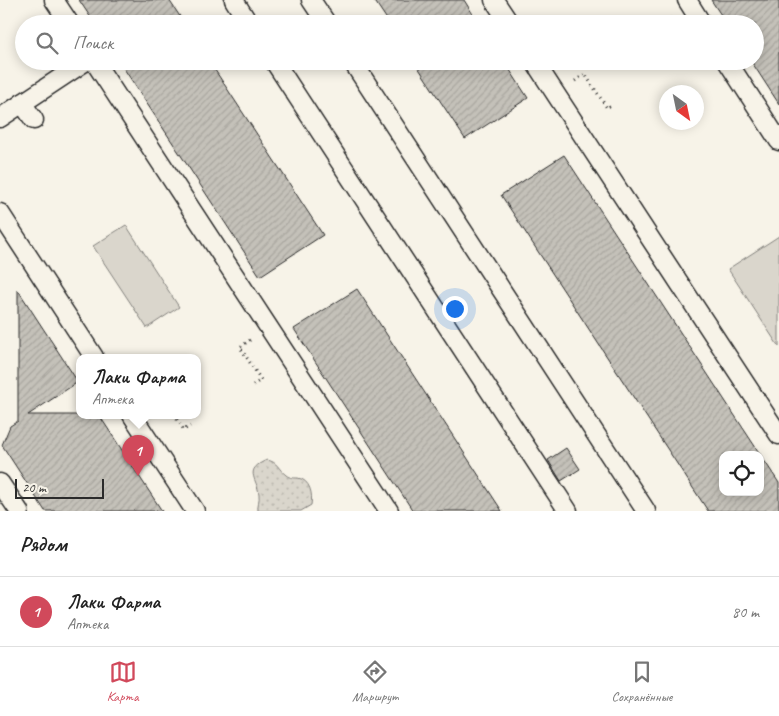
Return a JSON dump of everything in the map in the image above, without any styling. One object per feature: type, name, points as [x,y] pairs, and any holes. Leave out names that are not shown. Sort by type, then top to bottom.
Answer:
[{"type":"lane","points":[[54,0],[64,15]]},
{"type":"lane","points":[[234,0],[243,15]]},
{"type":"lane","points":[[312,0],[321,15]]},
{"type":"lane","points":[[494,0],[504,15]]},
{"type":"lane","points":[[687,0],[696,15]]},
{"type":"lane","points":[[0,118],[72,70]]},
{"type":"lane","points":[[100,70],[389,511]]},
{"type":"lane","points":[[280,70],[568,511]]},
{"type":"lane","points":[[358,70],[646,511]]},
{"type":"lane","points":[[540,70],[779,435]]},
{"type":"lane","points":[[733,70],[779,141]]},
{"type":"lane","points":[[22,103],[34,120]]},
{"type":"lane","points":[[0,213],[92,354]]},
{"type":"lane","points":[[135,419],[195,511]]},
{"type":"lane","points":[[0,483],[18,511]]},
{"type":"path","points":[[585,74],[607,108],[613,104]]},
{"type":"path","points":[[240,347],[261,380],[253,385]]},
{"type":"path","points":[[177,419],[184,430],[190,426]]},
{"type":"shaded area","points":[[126,225],[179,307],[147,328],[93,246]]},
{"type":"shaded area","points":[[779,236],[779,347],[728,269]]},
{"type":"shaded area","points":[[267,460],[276,464],[287,476],[302,479],[308,485],[312,496],[311,505],[301,511],[258,511],[259,494],[253,471],[255,467]]},
{"type":"building","points":[[79,0],[169,0],[179,15],[89,15]]},
{"type":"building","points":[[374,0],[464,0],[473,15],[384,15]]},
{"type":"building","points":[[711,0],[779,0],[779,104],[757,70],[764,70],[764,15],[721,15]]},
{"type":"building","points":[[125,70],[215,70],[323,235],[260,276]]},
{"type":"building","points":[[420,70],[510,70],[528,98],[465,139]]},
{"type":"building","points":[[564,155],[758,451],[719,451],[719,496],[764,496],[764,460],[779,483],[779,511],[708,511],[501,195]]},
{"type":"building","points":[[357,289],[502,511],[413,511],[294,329]]},
{"type":"building","points":[[18,290],[76,379],[76,383],[28,415],[76,415],[76,419],[102,419],[162,511],[45,511],[2,445],[10,426],[18,421]]},
{"type":"building","points":[[566,448],[580,469],[561,481],[548,460]]},
{"type":"place","name":"Лаки Фарма","points":[[138,476]]}]
